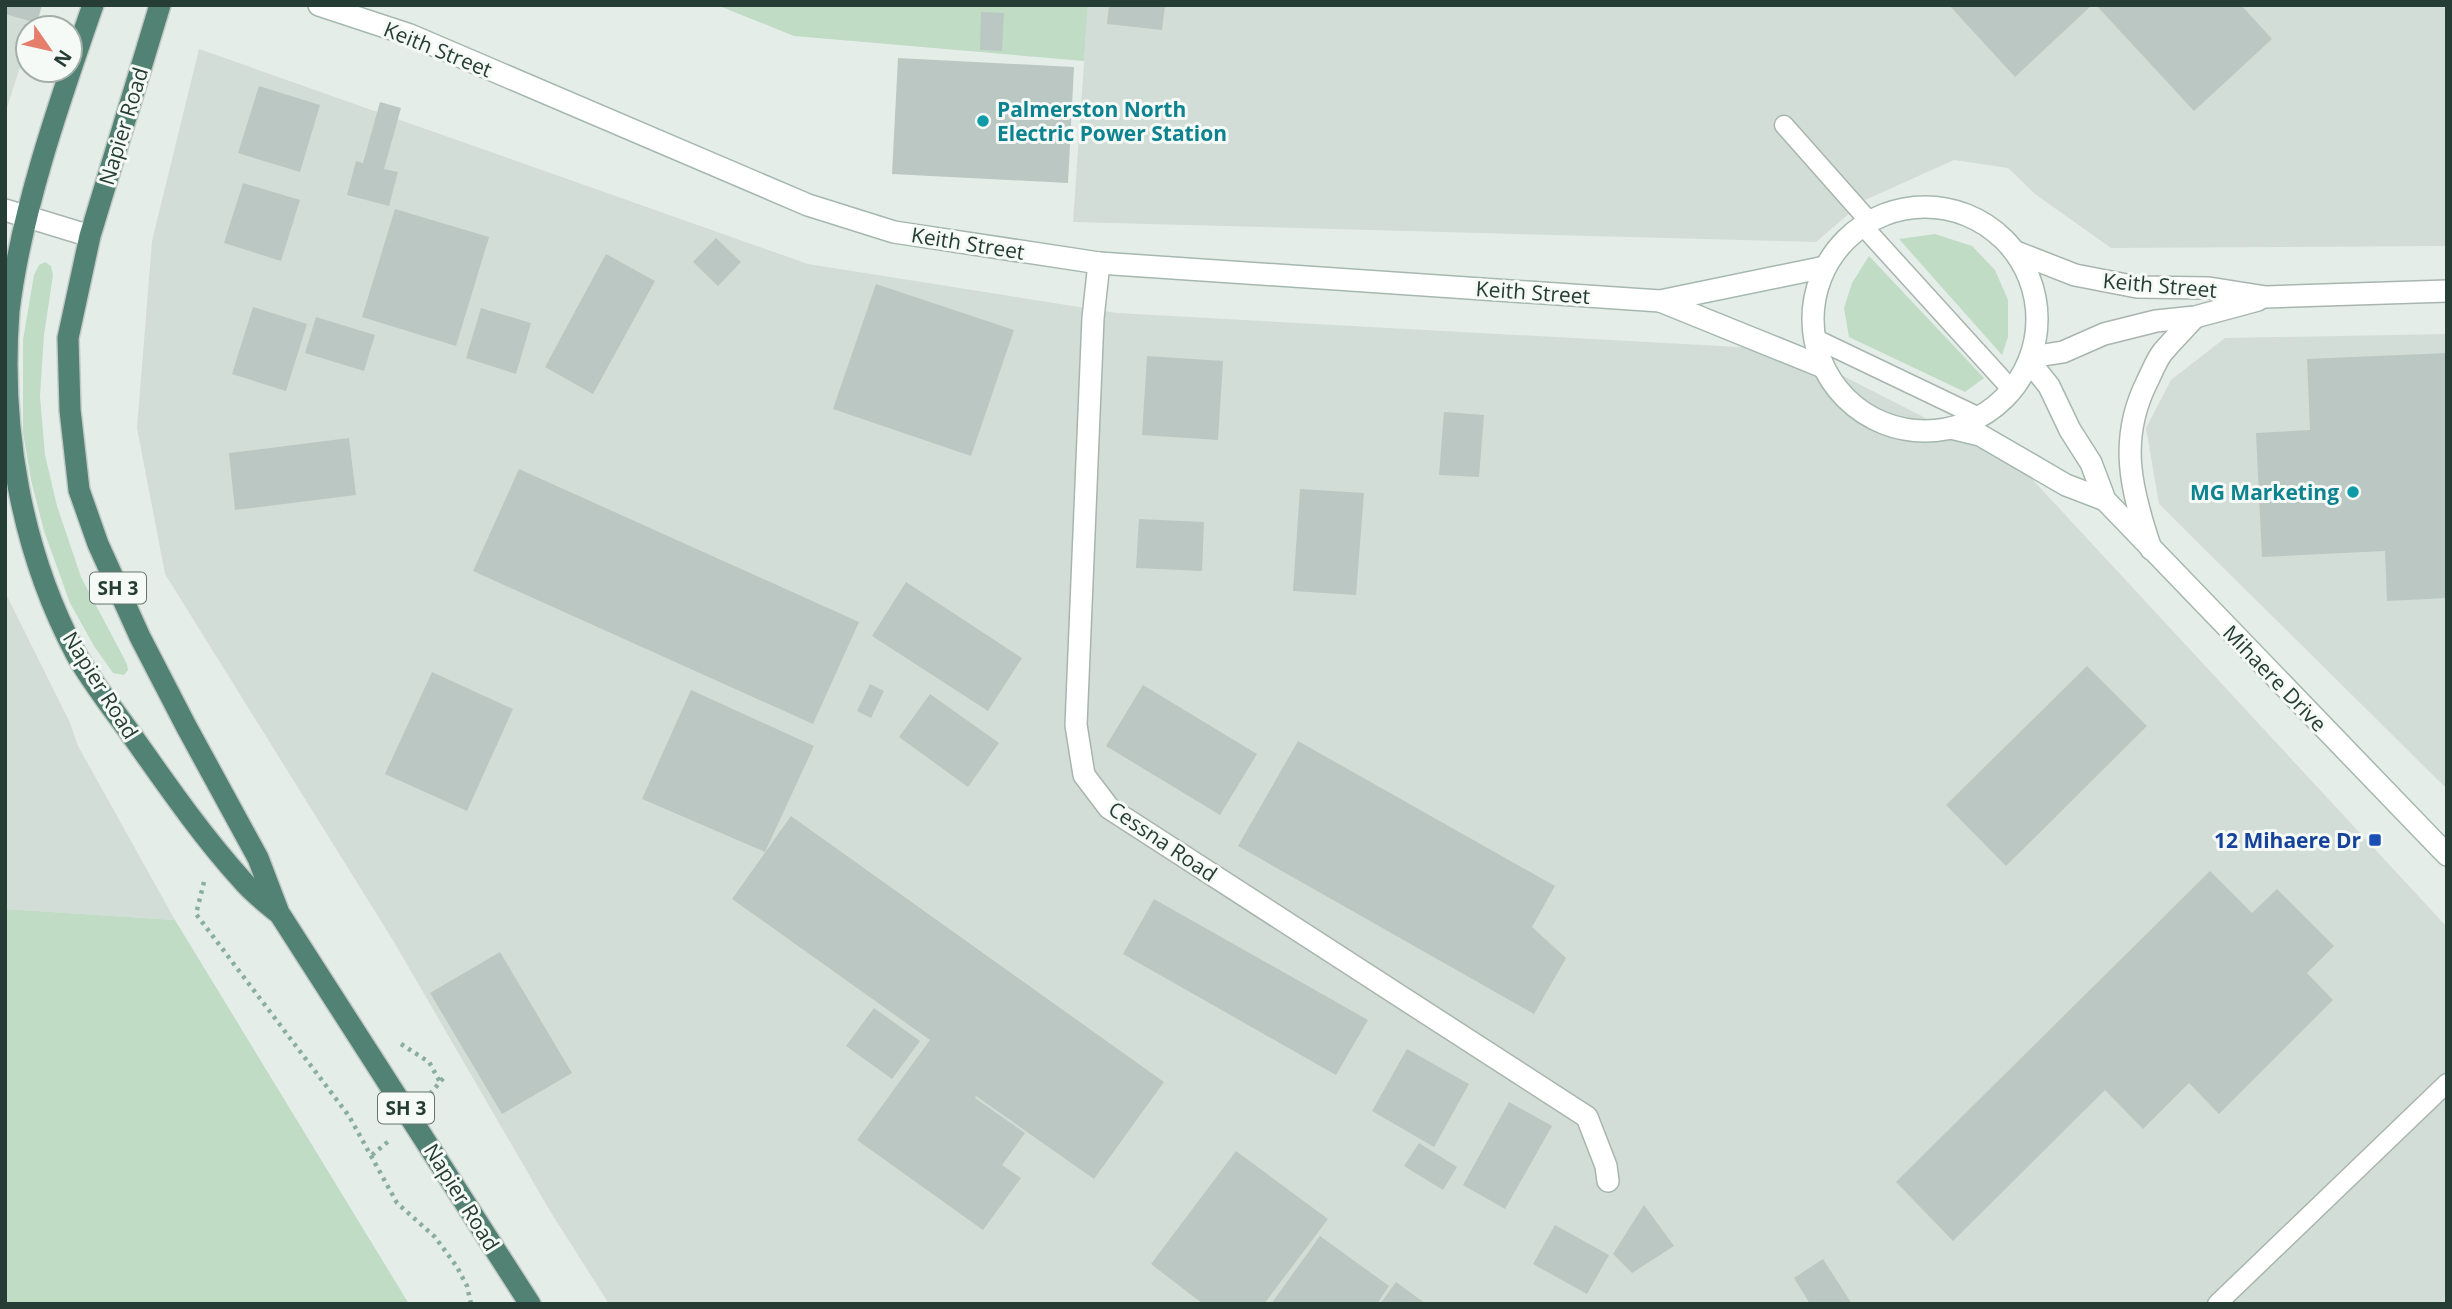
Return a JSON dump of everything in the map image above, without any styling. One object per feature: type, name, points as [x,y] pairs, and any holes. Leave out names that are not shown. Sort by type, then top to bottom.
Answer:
[{"type":"highway","name":"Napier Road","points":[[93,5],[27,217],[9,311],[7,391],[10,452],[22,515],[43,583],[77,656],[216,850],[243,882],[279,913]]},
{"type":"highway","name":"Napier Road","points":[[160,5],[90,236],[68,338],[70,410],[79,491],[98,544],[140,637],[258,858],[279,913],[530,1304]]},
{"type":"main road","name":"Keith Street","points":[[319,5],[410,36],[808,205],[894,232],[1099,263],[1660,301],[1825,267]]},
{"type":"main road","points":[[1922,206],[1949,208],[1975,217],[1998,232],[2016,251],[2029,276],[2037,303],[2037,330],[2030,359],[2012,390],[1979,417],[1951,428],[1920,432],[1890,427],[1863,413],[1839,393],[1823,367],[1814,338],[1812,314],[1816,290],[1825,267],[1841,243],[1866,223],[1894,210],[1922,206]]},
{"type":"main road","points":[[5,210],[90,236]]},
{"type":"main road","name":"Keith Street","points":[[2016,251],[2075,275],[2137,287],[2209,288],[2266,297],[2447,291]]},
{"type":"main road","name":"Cessna Road","points":[[1099,263],[1093,318],[1076,725],[1084,775],[1109,808],[1587,1117],[1606,1166],[1608,1181]]},
{"type":"main road","name":"Keith Street","points":[[2030,359],[2063,352],[2105,334],[2156,321],[2195,317],[2266,297]]},
{"type":"main road","name":"Keith Street","points":[[1660,301],[1823,367]]},
{"type":"main road","points":[[2151,549],[2137,507],[2130,469],[2128,450],[2131,423],[2142,391],[2160,355],[2195,317]]},
{"type":"main road","name":"Mihaere Drive","points":[[2030,359],[2049,386],[2070,430],[2091,463],[2105,500],[2447,855]]},
{"type":"main road","name":"Mihaere Drive","points":[[1951,428],[1980,435],[2066,485],[2105,500]]},
{"type":"lane","points":[[1784,125],[2012,390]]},
{"type":"lane","points":[[1814,338],[1979,417]]},
{"type":"lane","points":[[2217,1304],[2447,1083]]},
{"type":"path","points":[[200,897],[196,915],[349,1116],[397,1203],[435,1237],[457,1267],[467,1286],[471,1304]]},
{"type":"path","points":[[372,1155],[386,1145]]},
{"type":"shaded area","points":[[5,5],[40,5],[37,14],[14,14],[15,84],[5,114]]},
{"type":"shaded area","points":[[1088,5],[2447,5],[2447,246],[2111,248],[2035,194],[2008,168],[1954,160],[1865,200],[1816,242],[1073,222]]},
{"type":"shaded area","points":[[199,49],[808,264],[1117,313],[1792,350],[2020,466],[2447,927],[2447,1304],[609,1304],[550,1211],[394,942],[165,574],[137,428],[152,241]]},
{"type":"shaded area","points":[[2447,334],[2447,789],[2159,504],[2146,428],[2171,380],[2225,338]]},
{"type":"shaded area","points":[[5,592],[70,723],[78,746],[175,920],[5,909]]},
{"type":"green space","points":[[717,5],[1088,5],[1084,61],[794,36]]},
{"type":"green space","points":[[1935,234],[1972,246],[1995,270],[2008,300],[2008,337],[2002,355],[1899,239]]},
{"type":"green space","points":[[1869,256],[1984,378],[1965,392],[1849,337],[1844,308],[1852,283]]},
{"type":"green space","points":[[45,262],[51,266],[53,275],[44,335],[40,396],[45,455],[57,506],[81,577],[127,664],[128,670],[124,675],[113,673],[70,603],[44,531],[31,480],[23,432],[23,340],[34,275],[39,265]]},
{"type":"green space","points":[[5,909],[175,920],[409,1304],[5,1304]]},
{"type":"building","points":[[5,5],[42,5],[40,14],[14,14],[14,17],[5,14]]},
{"type":"building","points":[[1109,5],[1165,5],[1162,30],[1107,24]]},
{"type":"building","points":[[1949,5],[2092,5],[2015,77]]},
{"type":"building","points":[[2096,5],[2241,5],[2272,39],[2194,111]]},
{"type":"building","points":[[981,12],[1004,13],[1002,51],[980,50]]},
{"type":"building","name":"Palmerston North Electric Power Station","points":[[898,58],[1074,67],[1068,183],[892,174]]},
{"type":"building","points":[[259,86],[320,105],[300,172],[238,153]]},
{"type":"building","points":[[380,102],[401,108],[384,169],[398,172],[389,206],[347,195],[356,161],[363,163]]},
{"type":"building","points":[[243,183],[300,200],[281,261],[224,243]]},
{"type":"building","points":[[395,209],[489,237],[456,346],[362,317]]},
{"type":"building","points":[[716,238],[741,262],[718,286],[693,262]]},
{"type":"building","points":[[606,254],[655,281],[593,394],[545,367]]},
{"type":"building","points":[[876,284],[1014,330],[971,456],[833,409]]},
{"type":"building","points":[[253,307],[307,324],[286,391],[232,374]]},
{"type":"building","points":[[481,308],[531,323],[516,374],[466,358]]},
{"type":"building","points":[[316,317],[375,335],[364,371],[305,353]]},
{"type":"building","name":"MG Marketing","points":[[2447,353],[2447,598],[2387,601],[2385,551],[2262,557],[2256,433],[2310,430],[2307,359]]},
{"type":"building","points":[[1147,356],[1223,361],[1218,440],[1142,435]]},
{"type":"building","points":[[1444,412],[1484,415],[1479,477],[1439,475]]},
{"type":"building","points":[[349,438],[356,495],[235,510],[229,453]]},
{"type":"building","points":[[519,469],[859,622],[813,724],[473,571]]},
{"type":"building","points":[[1300,489],[1364,493],[1356,595],[1293,591]]},
{"type":"building","points":[[1139,519],[1204,522],[1202,571],[1136,568]]},
{"type":"building","points":[[906,582],[1022,658],[988,711],[872,636]]},
{"type":"building","points":[[2087,666],[2147,726],[2006,866],[1946,805]]},
{"type":"building","points":[[432,672],[513,709],[467,811],[385,774]]},
{"type":"building","points":[[870,684],[884,691],[871,718],[857,711]]},
{"type":"building","points":[[1143,685],[1257,754],[1220,815],[1106,746]]},
{"type":"building","points":[[691,690],[814,746],[765,852],[642,799]]},
{"type":"building","points":[[930,694],[999,743],[968,787],[899,737]]},
{"type":"building","points":[[1298,741],[1555,886],[1532,927],[1566,958],[1534,1014],[1238,846]]},
{"type":"building","points":[[791,816],[1164,1082],[1094,1179],[976,1096],[975,1098],[1025,1133],[1002,1165],[1021,1178],[983,1230],[857,1140],[930,1040],[732,899]]},
{"type":"building","points":[[2210,871],[2252,913],[2277,889],[2334,946],[2307,973],[2333,1000],[2219,1114],[2189,1083],[2143,1129],[2105,1090],[1953,1241],[1896,1182]]},
{"type":"building","points":[[1154,899],[1368,1020],[1336,1075],[1123,954]]},
{"type":"building","points":[[500,952],[572,1073],[502,1114],[430,993]]},
{"type":"building","points":[[874,1008],[920,1041],[892,1079],[846,1046]]},
{"type":"building","points":[[1407,1049],[1469,1084],[1434,1147],[1372,1111]]},
{"type":"building","points":[[1509,1102],[1552,1126],[1505,1209],[1463,1185]]},
{"type":"building","points":[[1419,1143],[1457,1167],[1443,1190],[1404,1166]]},
{"type":"building","points":[[1236,1151],[1328,1219],[1264,1304],[1203,1304],[1151,1264]]},
{"type":"building","points":[[1644,1205],[1674,1246],[1632,1273],[1613,1254]]},
{"type":"building","points":[[1555,1225],[1609,1255],[1587,1294],[1533,1264]]},
{"type":"building","points":[[1320,1236],[1389,1286],[1377,1304],[1271,1304]]},
{"type":"building","points":[[1823,1259],[1852,1304],[1810,1304],[1794,1278]]},
{"type":"building","points":[[1396,1282],[1426,1304],[1380,1304]]},
{"type":"place","name":"Palmerston North Electric Power Station","points":[[983,121]]},
{"type":"place","name":"MG Marketing","points":[[2353,492]]},
{"type":"place","name":"12 Mihaere Dr","points":[[2375,840]]}]
